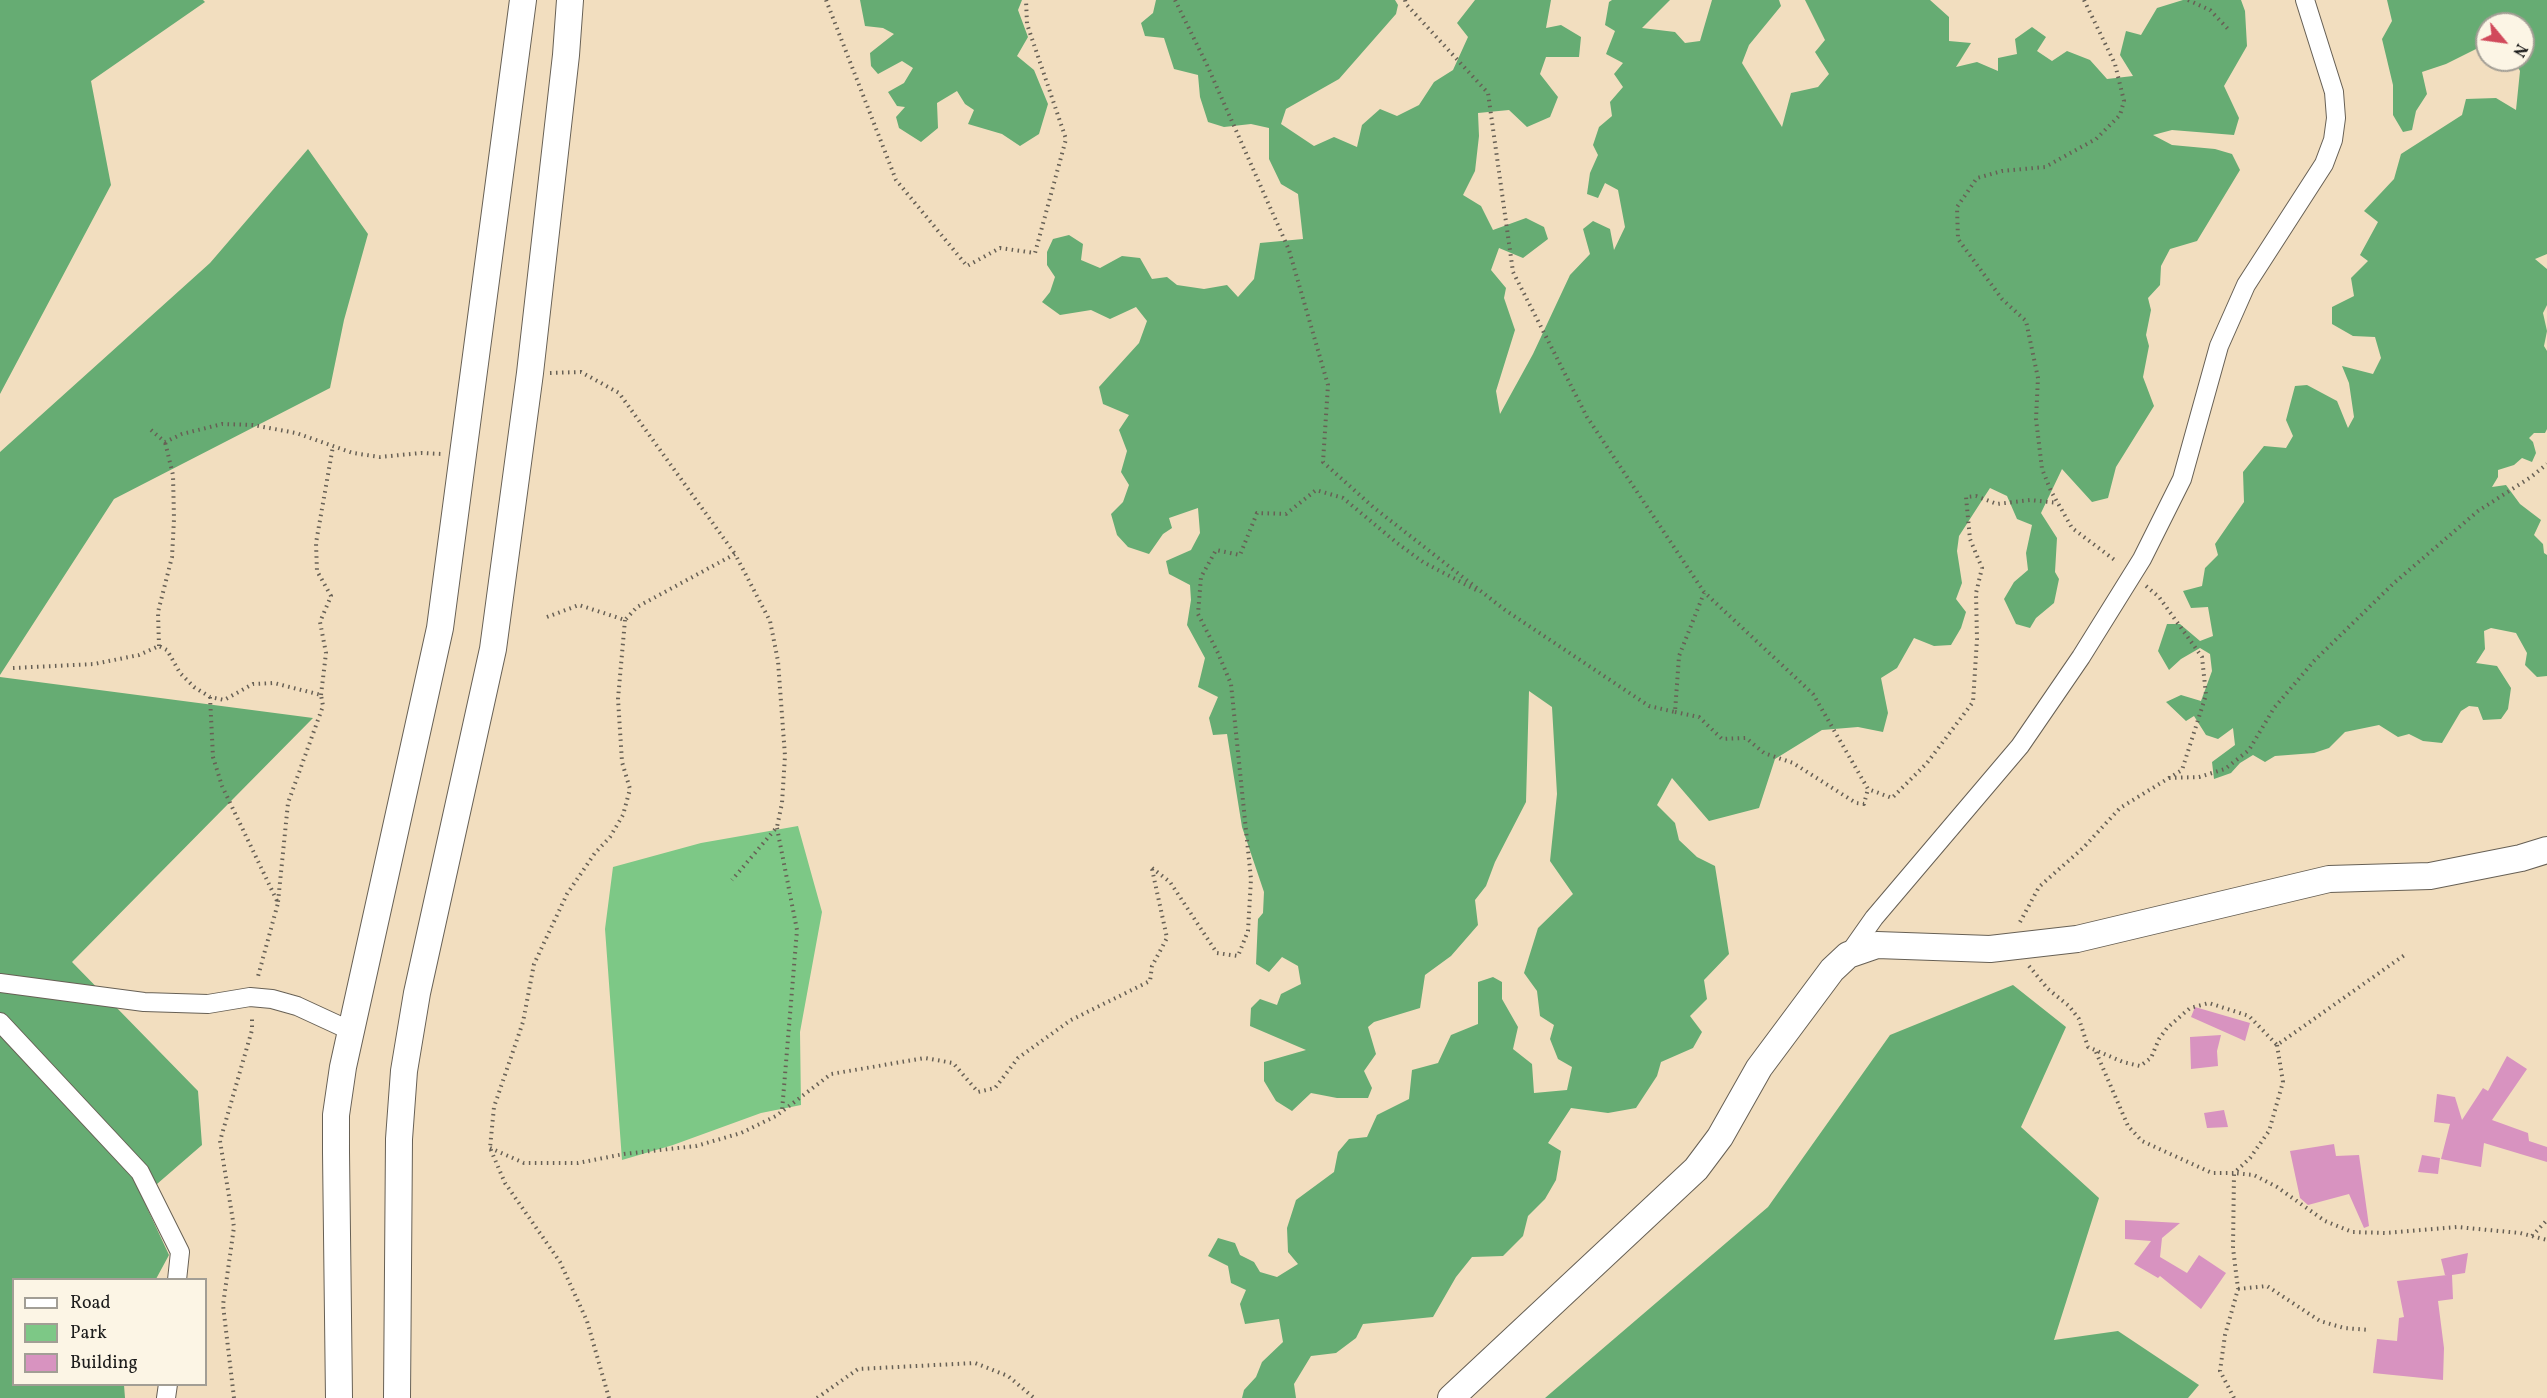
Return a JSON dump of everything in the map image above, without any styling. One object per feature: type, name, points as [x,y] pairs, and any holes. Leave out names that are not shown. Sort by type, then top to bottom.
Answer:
[{"type":"main road","points":[[339,1398],[336,1115],[349,1030],[429,688],[440,627],[523,0]]},
{"type":"main road","points":[[398,1398],[399,1139],[404,1071],[417,993],[493,649],[530,373],[566,55],[570,0]]},
{"type":"main road","points":[[1451,1398],[1696,1169],[1720,1137],[1760,1068],[1832,970],[1848,955],[1877,945],[1990,949],[2077,939],[2329,879],[2430,876],[2521,858],[2547,850]]},
{"type":"street","points":[[1848,955],[1874,918],[2020,746],[2081,657],[2142,559],[2182,479],[2219,346],[2246,285],[2324,164],[2332,140],[2336,118],[2334,92],[2305,0]]},
{"type":"street","points":[[0,983],[144,1002],[208,1004],[250,997],[272,999],[297,1006],[349,1030]]},
{"type":"street","points":[[0,1023],[140,1172],[180,1252],[177,1278]]},
{"type":"path","points":[[826,0],[896,180],[967,266],[1000,248],[1035,253],[1066,139],[1028,24],[1026,0]]},
{"type":"path","points":[[1175,0],[1207,65],[1289,250],[1328,385],[1323,462],[1373,507],[1487,596],[1648,706],[1700,717],[1722,740],[1746,738],[1764,753],[1793,763],[1856,803],[1864,804],[1868,789]]},
{"type":"path","points":[[1406,0],[1406,4],[1488,93],[1514,272],[1587,417],[1704,592],[1813,694],[1868,789],[1892,798],[1927,763],[1973,702],[1977,639],[1976,593],[1982,568],[1970,539],[1966,497],[1976,496],[1998,504],[2030,500],[2058,503]]},
{"type":"path","points":[[2084,0],[2115,64],[2124,101],[2120,115],[2096,138],[2045,167],[2002,171],[1977,178],[1957,207],[1958,239],[2002,299],[2026,321],[2038,378],[2036,419],[2042,469],[2058,503],[2072,528],[2116,561]]},
{"type":"path","points":[[2188,0],[2210,10],[2229,30]]},
{"type":"path","points":[[530,373],[581,372],[619,393],[735,554],[770,621],[778,661],[784,756],[782,803],[777,827],[797,930],[782,1111]]},
{"type":"path","points":[[165,442],[182,434],[222,424],[252,425],[296,433],[333,446],[380,457],[421,453],[451,454],[464,458]]},
{"type":"path","points":[[151,430],[165,442],[173,475],[172,557],[158,612],[159,646]]},
{"type":"path","points":[[234,1398],[223,1305],[234,1227],[220,1141],[252,1030],[250,997],[278,903],[288,803],[323,706],[321,695],[326,653],[320,622],[331,596],[316,571],[316,543],[333,446]]},
{"type":"path","points":[[2169,778],[2199,777],[2225,769],[2249,750],[2280,700],[2314,661],[2387,591],[2478,511],[2547,464]]},
{"type":"path","points":[[490,1148],[524,1163],[578,1163],[624,1154],[696,1146],[741,1133],[782,1111],[831,1074],[925,1058],[952,1063],[978,1092],[995,1088],[1018,1058],[1071,1020],[1150,981],[1152,966],[1167,938],[1152,868],[1170,882],[1217,953],[1238,956],[1248,931],[1251,879],[1231,684],[1198,614],[1201,577],[1216,550],[1239,555],[1257,513],[1286,514],[1316,490],[1343,498],[1396,543],[1423,562],[1487,596]]},
{"type":"path","points":[[609,1398],[587,1321],[560,1262],[505,1183],[490,1148],[494,1107],[523,1022],[534,964],[567,894],[595,853],[610,837],[623,815],[630,789],[622,762],[618,699],[624,620],[637,607],[735,554]]},
{"type":"path","points":[[2146,586],[2159,597],[2202,657],[2206,695],[2182,770],[2120,808],[2084,847],[2039,887],[2012,937],[2012,947],[2048,988],[2069,1006],[2079,1019],[2088,1047],[2096,1052],[2140,1066],[2151,1058],[2159,1039],[2177,1018],[2190,1008],[2209,1003],[2249,1016],[2277,1045],[2283,1082],[2269,1131],[2250,1158],[2234,1173],[2233,1248],[2238,1289],[2225,1335],[2220,1371],[2234,1398]]},
{"type":"path","points":[[1675,712],[1678,656],[1704,592]]},
{"type":"path","points":[[547,617],[579,605],[624,620]]},
{"type":"path","points":[[13,668],[94,664],[139,655],[159,646]]},
{"type":"path","points":[[159,646],[167,650],[180,673],[210,698],[224,700],[253,684],[274,683],[321,695]]},
{"type":"path","points":[[210,698],[213,757],[222,786],[278,903]]},
{"type":"path","points":[[732,880],[777,827]]},
{"type":"path","points":[[2277,1045],[2406,954]]},
{"type":"path","points":[[2096,1052],[2128,1126],[2142,1141],[2212,1173],[2254,1175],[2325,1221],[2352,1232],[2386,1233],[2457,1227],[2520,1233],[2547,1240]]},
{"type":"path","points":[[2532,1236],[2547,1220]]},
{"type":"path","points":[[2238,1289],[2267,1286],[2320,1321],[2344,1328],[2370,1330]]},
{"type":"path","points":[[817,1398],[858,1370],[975,1363],[1008,1376],[1034,1398]]},
{"type":"green space","points":[[0,0],[203,0],[205,2],[91,81],[111,185],[0,394]]},
{"type":"green space","points":[[860,0],[1022,0],[1018,10],[1028,37],[1017,56],[1034,70],[1048,104],[1039,134],[1020,146],[1002,134],[968,124],[974,110],[965,104],[957,91],[937,103],[938,128],[921,142],[899,128],[896,117],[905,107],[897,106],[888,92],[904,83],[913,68],[902,61],[878,74],[871,66],[870,53],[894,34],[883,28],[865,26]]},
{"type":"green space","points":[[1156,0],[1395,0],[1398,5],[1396,14],[1339,79],[1286,109],[1281,124],[1314,146],[1334,137],[1357,147],[1362,125],[1380,109],[1397,116],[1419,105],[1434,82],[1453,70],[1468,37],[1457,23],[1475,0],[1551,0],[1546,28],[1561,25],[1581,37],[1579,57],[1546,57],[1540,74],[1558,97],[1550,117],[1527,127],[1509,110],[1478,113],[1479,136],[1475,171],[1463,195],[1481,206],[1493,230],[1526,218],[1544,227],[1548,239],[1523,258],[1499,248],[1491,270],[1506,288],[1504,298],[1515,330],[1496,391],[1500,414],[1533,354],[1570,275],[1590,254],[1583,229],[1593,221],[1610,229],[1614,250],[1625,227],[1618,190],[1605,183],[1598,198],[1587,194],[1590,173],[1598,155],[1593,145],[1599,127],[1612,116],[1610,102],[1623,87],[1614,74],[1623,63],[1606,54],[1615,31],[1605,25],[1609,2],[1612,0],[1670,0],[1642,28],[1675,32],[1685,43],[1700,41],[1712,0],[1779,0],[1781,6],[1749,45],[1742,63],[1782,127],[1791,93],[1818,87],[1829,74],[1815,52],[1825,40],[1805,0],[1930,0],[1949,17],[1949,41],[1971,43],[1956,67],[1977,62],[1998,71],[1998,58],[2017,54],[2015,39],[2032,27],[2046,37],[2037,51],[2052,61],[2067,51],[2090,60],[2107,79],[2133,76],[2120,55],[2126,31],[2141,35],[2157,8],[2183,0],[2241,0],[2245,11],[2247,46],[2224,86],[2239,118],[2234,135],[2172,130],[2153,135],[2172,145],[2215,149],[2232,154],[2240,170],[2197,241],[2170,249],[2161,266],[2160,285],[2148,298],[2151,310],[2146,335],[2149,346],[2143,377],[2154,406],[2116,467],[2108,498],[2092,502],[2062,469],[2041,513],[2057,538],[2055,572],[2059,579],[2054,603],[2036,618],[2030,628],[2016,624],[2004,599],[2014,582],[2028,570],[2026,553],[2032,525],[2017,519],[2007,496],[1990,488],[1959,536],[1957,551],[1962,583],[1956,599],[1966,612],[1961,628],[1951,645],[1934,646],[1914,638],[1897,668],[1881,678],[1888,713],[1883,732],[1858,727],[1822,730],[1775,759],[1759,808],[1709,821],[1672,778],[1657,805],[1675,823],[1679,840],[1697,857],[1715,866],[1729,954],[1704,980],[1707,999],[1690,1016],[1702,1032],[1693,1048],[1661,1062],[1657,1076],[1636,1108],[1608,1113],[1571,1108],[1548,1143],[1561,1151],[1556,1180],[1545,1199],[1528,1216],[1523,1236],[1503,1256],[1472,1257],[1456,1277],[1433,1317],[1363,1324],[1356,1338],[1336,1353],[1311,1356],[1294,1384],[1296,1398],[1242,1398],[1244,1390],[1256,1377],[1262,1362],[1283,1342],[1279,1319],[1245,1324],[1240,1304],[1246,1290],[1231,1283],[1228,1266],[1208,1256],[1218,1238],[1235,1243],[1240,1255],[1254,1262],[1260,1272],[1277,1277],[1298,1264],[1288,1252],[1287,1228],[1296,1200],[1334,1172],[1338,1152],[1349,1139],[1367,1137],[1377,1115],[1409,1099],[1412,1070],[1438,1063],[1451,1035],[1478,1024],[1478,982],[1493,977],[1502,982],[1502,999],[1518,1027],[1513,1049],[1532,1064],[1534,1093],[1567,1090],[1572,1067],[1558,1059],[1550,1039],[1554,1025],[1540,1016],[1537,991],[1524,973],[1538,928],[1573,894],[1550,861],[1557,794],[1552,707],[1529,691],[1526,802],[1495,862],[1486,886],[1475,900],[1478,925],[1451,956],[1425,975],[1420,1008],[1374,1022],[1368,1027],[1376,1054],[1364,1071],[1372,1088],[1368,1098],[1337,1098],[1311,1093],[1292,1111],[1276,1101],[1264,1081],[1264,1062],[1306,1050],[1250,1026],[1251,1008],[1260,999],[1277,1005],[1281,994],[1301,984],[1298,966],[1282,957],[1269,972],[1256,964],[1258,919],[1263,913],[1264,892],[1242,827],[1227,734],[1213,735],[1209,718],[1218,697],[1198,687],[1205,658],[1187,625],[1191,600],[1190,585],[1169,574],[1166,561],[1191,550],[1200,533],[1198,508],[1169,518],[1172,528],[1163,534],[1149,554],[1128,547],[1117,535],[1111,514],[1123,502],[1129,485],[1121,472],[1127,451],[1119,430],[1129,415],[1103,404],[1099,387],[1139,343],[1147,321],[1136,307],[1110,319],[1091,310],[1060,315],[1042,302],[1050,292],[1055,277],[1047,265],[1047,252],[1053,239],[1069,235],[1083,244],[1081,260],[1100,268],[1122,256],[1140,258],[1152,279],[1167,277],[1177,285],[1204,289],[1227,285],[1238,297],[1254,279],[1260,243],[1303,239],[1298,194],[1281,184],[1269,159],[1269,128],[1251,124],[1224,127],[1208,122],[1200,97],[1198,75],[1174,69],[1164,38],[1145,36],[1141,23],[1153,13]]},
{"type":"green space","points":[[2387,0],[2547,0],[2547,254],[2535,259],[2547,269],[2547,305],[2543,313],[2547,331],[2544,346],[2547,351],[2547,429],[2545,433],[2534,433],[2529,438],[2533,442],[2536,453],[2532,462],[2522,458],[2514,465],[2498,470],[2498,477],[2492,487],[2506,485],[2520,504],[2541,520],[2534,535],[2543,544],[2544,553],[2547,555],[2547,676],[2537,677],[2525,665],[2527,653],[2516,633],[2491,628],[2484,631],[2485,649],[2476,663],[2497,666],[2511,688],[2508,709],[2501,719],[2483,720],[2478,707],[2469,706],[2461,711],[2442,743],[2423,741],[2409,734],[2398,737],[2379,725],[2345,732],[2329,748],[2314,753],[2275,756],[2265,762],[2253,755],[2240,763],[2231,773],[2214,779],[2212,762],[2235,745],[2233,728],[2218,739],[2206,735],[2194,716],[2186,721],[2166,702],[2181,695],[2201,701],[2212,671],[2210,654],[2200,648],[2181,659],[2169,670],[2158,651],[2167,624],[2180,624],[2200,641],[2213,636],[2208,607],[2191,608],[2183,591],[2202,586],[2205,568],[2218,555],[2215,544],[2244,502],[2243,472],[2264,446],[2286,448],[2293,436],[2286,420],[2295,386],[2307,385],[2337,401],[2348,428],[2354,417],[2349,383],[2342,366],[2373,374],[2381,358],[2375,337],[2353,336],[2332,324],[2332,307],[2354,296],[2351,278],[2368,261],[2360,255],[2378,222],[2364,211],[2394,179],[2401,154],[2462,115],[2466,99],[2496,98],[2516,110],[2520,72],[2535,72],[2535,12],[2475,12],[2475,50],[2446,64],[2422,72],[2427,94],[2416,111],[2412,130],[2403,132],[2393,115],[2393,85],[2382,39],[2392,21]]},
{"type":"green space","points":[[308,149],[368,234],[344,320],[330,388],[114,499],[0,675],[0,452],[210,263]]},
{"type":"green space","points":[[0,677],[313,718],[72,962],[198,1091],[202,1145],[142,1197],[169,1255],[157,1278],[12,1278],[12,1386],[124,1386],[125,1398],[0,1398]]},
{"type":"green space","points":[[798,826],[822,912],[800,1032],[801,1105],[761,1113],[673,1145],[622,1160],[605,929],[613,867],[701,843]]},
{"type":"green space","points":[[2013,985],[2066,1027],[2021,1127],[2099,1198],[2054,1340],[2118,1331],[2199,1385],[2188,1398],[1545,1398],[1768,1207],[1890,1035]]},
{"type":"building","points":[[2195,1007],[2250,1023],[2245,1041],[2191,1017]]},
{"type":"building","points":[[2221,1035],[2217,1051],[2218,1066],[2191,1069],[2190,1037]]},
{"type":"building","points":[[2507,1056],[2527,1069],[2492,1120],[2528,1133],[2529,1141],[2547,1147],[2547,1162],[2484,1143],[2481,1167],[2441,1159],[2450,1124],[2434,1122],[2437,1094],[2455,1097],[2462,1120],[2483,1088],[2488,1091]]},
{"type":"building","points":[[2224,1110],[2228,1127],[2207,1128],[2204,1113]]},
{"type":"building","points":[[2334,1144],[2336,1156],[2359,1155],[2369,1226],[2364,1228],[2349,1194],[2308,1205],[2300,1198],[2290,1151]]},
{"type":"building","points":[[2422,1155],[2440,1158],[2438,1174],[2418,1172]]},
{"type":"building","points":[[2125,1220],[2180,1223],[2162,1238],[2160,1257],[2187,1273],[2199,1255],[2226,1273],[2201,1309],[2160,1276],[2158,1278],[2134,1264],[2151,1241],[2125,1239]]},
{"type":"building","points":[[2468,1253],[2465,1273],[2452,1275],[2453,1299],[2438,1301],[2444,1348],[2443,1380],[2373,1373],[2377,1339],[2397,1341],[2399,1318],[2404,1317],[2397,1281],[2447,1275],[2445,1275],[2441,1259]]}]
